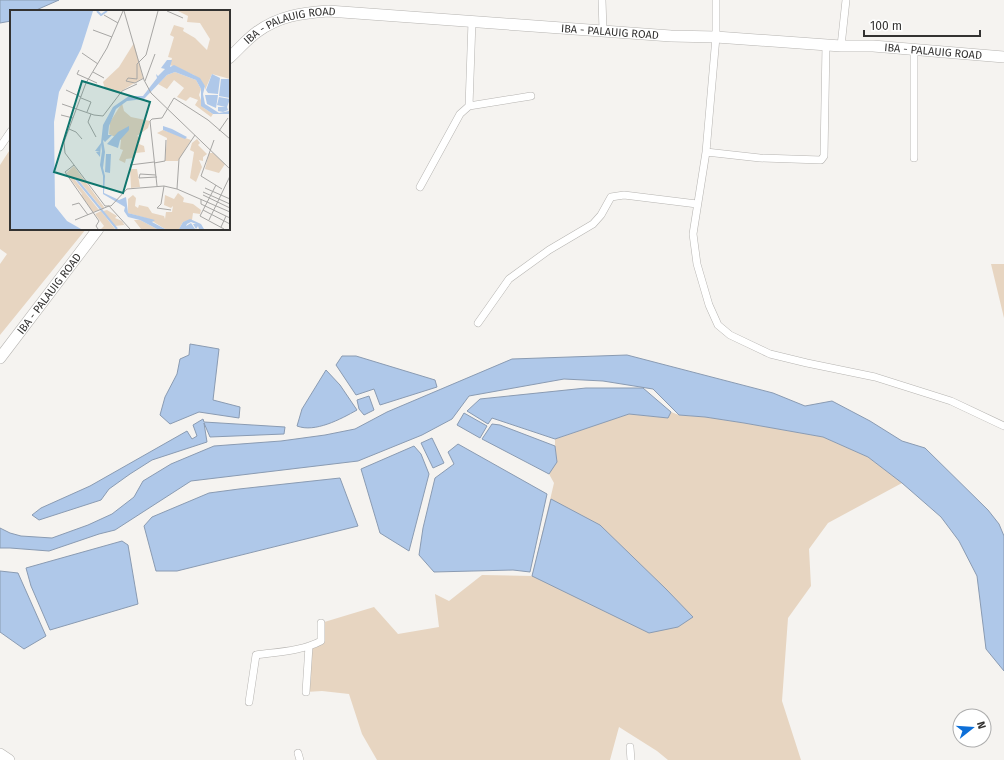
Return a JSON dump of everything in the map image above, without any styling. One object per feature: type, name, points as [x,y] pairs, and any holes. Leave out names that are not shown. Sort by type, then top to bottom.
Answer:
[{"type":"main road","name":"IBA - PALAUIG ROAD","points":[[230,57],[256,33],[274,22],[300,13],[328,11],[671,36],[841,46],[873,46],[1004,57]]},
{"type":"main road","name":"IBA - PALAUIG ROAD","points":[[0,358],[97,230]]},
{"type":"main road","points":[[0,754],[9,760]]},
{"type":"street","points":[[602,0],[603,30]]},
{"type":"street","points":[[716,0],[716,38],[706,152],[693,234],[697,264],[709,305],[718,325],[730,335],[770,354],[875,377],[950,401],[1004,426]]},
{"type":"street","points":[[841,46],[846,0]]},
{"type":"street","points":[[469,106],[472,21]]},
{"type":"street","points":[[706,152],[760,158],[821,160],[824,156],[826,45]]},
{"type":"street","points":[[914,50],[914,158]]},
{"type":"street","points":[[420,187],[460,114],[469,106],[531,96]]},
{"type":"street","points":[[0,147],[10,132]]},
{"type":"street","points":[[478,323],[509,279],[549,250],[592,224],[601,216],[611,197],[624,195],[697,204]]},
{"type":"street","points":[[249,702],[256,655],[309,646],[321,641],[321,623]]},
{"type":"street","points":[[306,692],[309,646]]},
{"type":"street","points":[[630,747],[631,760]]},
{"type":"shaded area","points":[[10,150],[10,230],[85,230],[0,335],[0,264],[7,254],[0,249],[0,165]]},
{"type":"shaded area","points":[[991,264],[1004,264],[1004,318]]},
{"type":"shaded area","points":[[671,412],[679,415],[705,417],[823,437],[868,457],[902,483],[828,523],[809,549],[811,586],[788,618],[782,701],[801,760],[668,760],[657,751],[619,727],[610,760],[377,760],[362,734],[349,694],[322,691],[306,692],[309,646],[321,641],[321,623],[374,607],[398,634],[439,627],[435,594],[449,601],[482,575],[532,576],[554,483],[549,474],[557,462],[555,439],[629,414],[668,418]]},
{"type":"water","points":[[0,0],[59,0],[36,10],[10,10],[10,21],[0,23]]},
{"type":"water","points":[[190,344],[219,349],[213,400],[240,407],[239,418],[199,412],[170,424],[160,415],[165,397],[177,374],[180,359],[189,355]]},
{"type":"water","points":[[627,355],[773,393],[805,406],[832,401],[870,421],[902,441],[925,448],[988,510],[999,524],[1004,536],[1004,671],[986,649],[977,576],[959,541],[941,517],[902,483],[868,457],[823,437],[705,417],[679,415],[653,389],[603,381],[564,379],[469,396],[452,419],[422,435],[358,461],[191,481],[115,530],[49,551],[0,548],[0,528],[21,536],[52,538],[88,525],[112,514],[134,497],[143,481],[171,464],[214,446],[281,441],[355,429],[387,412],[512,359]]},
{"type":"water","points":[[342,356],[356,356],[435,380],[437,387],[380,405],[374,389],[356,395],[336,365]]},
{"type":"water","points":[[326,370],[340,385],[357,410],[328,424],[312,428],[297,426],[302,409]]},
{"type":"water","points":[[586,388],[643,388],[671,412],[668,418],[629,414],[555,439],[492,418],[488,424],[467,411],[480,399]]},
{"type":"water","points":[[369,396],[374,410],[364,415],[359,409],[357,400]]},
{"type":"water","points":[[464,413],[487,426],[480,438],[457,425]]},
{"type":"water","points":[[203,419],[204,422],[285,427],[284,434],[210,437],[204,423],[207,442],[152,460],[109,489],[101,500],[39,520],[32,515],[41,508],[90,486],[187,431],[192,439],[197,436],[193,425]]},
{"type":"water","points":[[492,424],[500,425],[555,446],[557,462],[549,474],[482,439]]},
{"type":"water","points":[[432,438],[444,463],[433,468],[421,443]]},
{"type":"water","points":[[458,444],[547,494],[530,572],[513,570],[434,572],[419,555],[423,528],[435,478],[454,464],[448,452]]},
{"type":"water","points":[[414,446],[421,454],[429,474],[409,551],[380,533],[361,469]]},
{"type":"water","points":[[340,478],[358,526],[177,571],[156,571],[144,526],[152,517],[209,493]]},
{"type":"water","points":[[551,499],[600,525],[693,617],[678,627],[649,633],[532,576]]},
{"type":"water","points":[[122,541],[128,545],[138,604],[50,630],[31,586],[26,568]]},
{"type":"water","points":[[0,571],[18,573],[46,636],[24,649],[0,632]]}]
